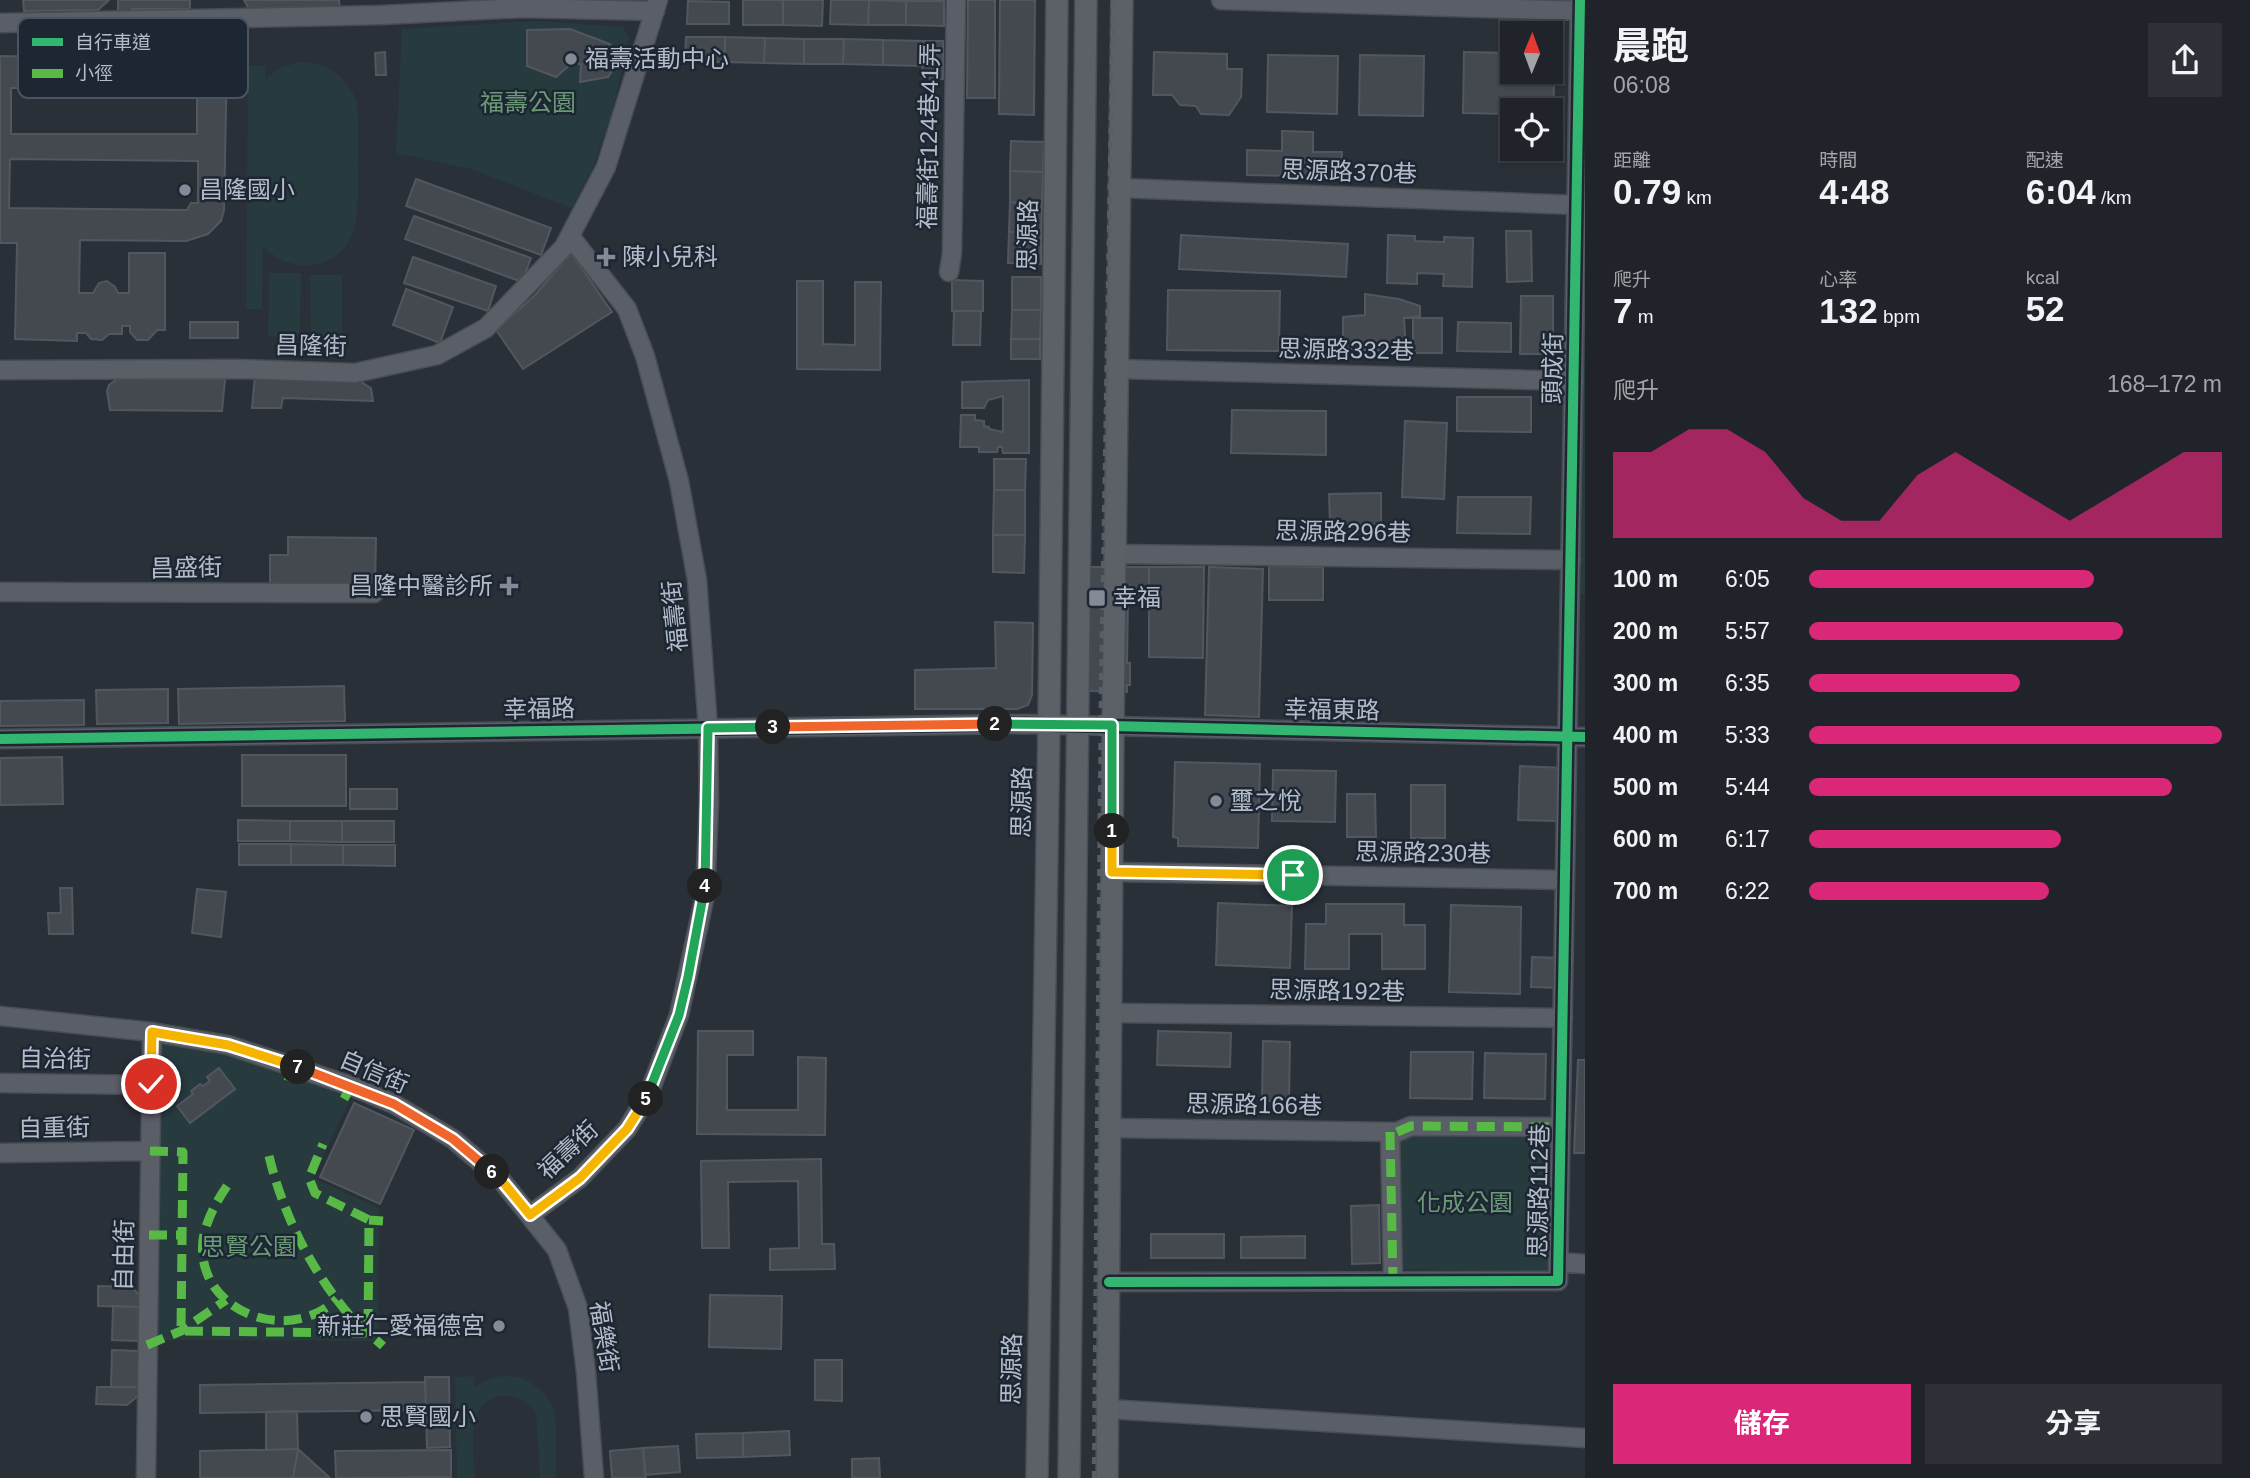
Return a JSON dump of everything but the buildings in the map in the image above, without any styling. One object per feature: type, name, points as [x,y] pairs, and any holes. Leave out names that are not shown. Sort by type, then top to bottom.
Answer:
[{"type":"main road","name":"思源路","points":[[1037,1478],[1057,0]]},
{"type":"main road","points":[[1069,1478],[1086,0]]},
{"type":"main road","points":[[1107,1478],[1112,725],[1122,0]]},
{"type":"street","name":"福壽街124巷41弄","points":[[949,272],[953,241],[956,0]]},
{"type":"street","points":[[1221,0],[1582,7]]},
{"type":"street","points":[[239,18],[656,6],[606,167],[570,236]]},
{"type":"street","name":"頭成街","points":[[1576,736],[1571,560],[1582,7]]},
{"type":"street","points":[[0,23],[18,23]]},
{"type":"street","name":"思源路370巷","points":[[1119,188],[1577,205]]},
{"type":"street","name":"昌隆街","points":[[0,370],[239,369],[355,373],[437,355],[486,328],[564,247],[570,236]]},
{"type":"street","name":"福壽街","points":[[530,1215],[580,1178],[627,1129],[649,1093],[673,1032],[705,895],[708,728],[697,580],[679,481],[645,356],[627,309],[570,236]]},
{"type":"street","name":"思源路332巷","points":[[1117,369],[1574,381]]},
{"type":"street","name":"思源路296巷","points":[[1115,554],[1571,560]]},
{"type":"street","name":"昌盛街","points":[[0,593],[374,593]]},
{"type":"street","name":"幸福路","points":[[0,739],[1078,724]]},
{"type":"street","name":"幸福東路","points":[[1078,724],[1576,736]]},
{"type":"street","name":"思源路112巷","points":[[1109,1282],[1558,1281],[1565,880],[1576,736]]},
{"type":"street","name":"思源路230巷","points":[[1112,872],[1565,880]]},
{"type":"street","name":"思源路192巷","points":[[1111,1013],[1563,1018]]},
{"type":"street","name":"自信街","points":[[0,1016],[152,1032],[228,1045],[351,1086],[394,1104],[453,1139],[502,1181],[530,1215]]},
{"type":"street","name":"自由街","points":[[146,1478],[152,1032]]},
{"type":"street","name":"自治街","points":[[0,1083],[151,1084]]},
{"type":"street","name":"思源路166巷","points":[[1110,1128],[1394,1132],[1411,1126],[1561,1127]]},
{"type":"street","points":[[1393,1281],[1394,1132]]},
{"type":"street","name":"自重街","points":[[0,1153],[150,1151]]},
{"type":"street","name":"福樂街","points":[[530,1215],[557,1250],[578,1308],[594,1478]]},
{"type":"street","points":[[1558,1262],[1585,1264]]},
{"type":"street","points":[[1108,1409],[1585,1438]]},
{"type":"green space","name":"福壽公園","points":[[537,21],[623,27],[629,37],[612,114],[594,164],[572,208],[471,169],[396,153],[402,29]]},
{"type":"green space","points":[[299,62],[318,64],[341,77],[352,92],[357,101],[358,125],[357,212],[349,241],[341,252],[328,260],[311,265],[297,265],[273,255],[263,246],[262,309],[246,309],[248,66],[265,66],[265,80],[277,69]]},
{"type":"green space","points":[[1585,140],[1585,594],[1577,594]]},
{"type":"green space","points":[[269,273],[301,273],[300,336],[268,336]]},
{"type":"green space","points":[[310,275],[342,275],[342,336],[311,337]]},
{"type":"green space","name":"思賢公園","points":[[159,1042],[228,1054],[352,1095],[313,1178],[379,1208],[378,1341],[154,1340]]},
{"type":"green space","name":"化成公園","points":[[1398,1135],[1552,1135],[1548,1272],[1395,1269]]},
{"type":"green space","points":[[474,1376],[475,1387],[497,1377],[521,1378],[536,1386],[547,1397],[555,1420],[556,1478],[540,1478],[536,1414],[523,1400],[505,1396],[482,1405],[477,1415],[473,1440],[475,1478],[457,1478],[455,1377]]},
{"type":"railway","points":[[1094,1478],[1101,696],[1113,0]]},
{"type":"marked path","points":[[288,1081],[293,1066]]},
{"type":"marked path","points":[[344,1099],[351,1086]]},
{"type":"marked path","points":[[1397,1132],[1411,1126],[1561,1127]]},
{"type":"marked path","points":[[1390,1132],[1393,1281]]},
{"type":"marked path","points":[[150,1151],[183,1152],[181,1331],[368,1333],[369,1220],[315,1193],[309,1178],[323,1144]]},
{"type":"marked path","points":[[269,1156],[282,1199],[311,1261],[351,1317],[383,1346]]},
{"type":"marked path","points":[[227,1186],[206,1225],[203,1240],[204,1265],[214,1286],[229,1303],[249,1314],[271,1320],[295,1320],[317,1313],[337,1299]]},
{"type":"marked path","points":[[369,1220],[383,1221]]},
{"type":"marked path","points":[[149,1235],[182,1235]]},
{"type":"marked path","points":[[147,1345],[181,1331],[226,1300]]},
{"type":"cycle path","points":[[1109,1282],[1558,1281],[1580,0]]},
{"type":"cycle path","points":[[0,739],[1025,724],[1585,737]]},
{"type":"place","name":"福壽活動中心","points":[[571,59]]},
{"type":"place","name":"昌隆國小","points":[[185,190]]},
{"type":"place","name":"陳小兒科","points":[[606,257]]},
{"type":"place","name":"昌隆中醫診所","points":[[509,586]]},
{"type":"place","name":"幸福","points":[[1097,598]]},
{"type":"place","name":"璽之悅","points":[[1216,801]]},
{"type":"place","name":"新莊仁愛福德宮","points":[[499,1326]]},
{"type":"place","name":"思賢國小","points":[[366,1417]]},
{"type":"route","points":[[151,1084],[152,1032],[228,1045],[351,1086],[394,1104],[453,1139],[502,1181],[530,1215],[580,1178],[627,1129],[649,1093],[673,1032],[705,895],[709,802],[708,728],[1112,725],[1112,872],[1293,875]]}]
